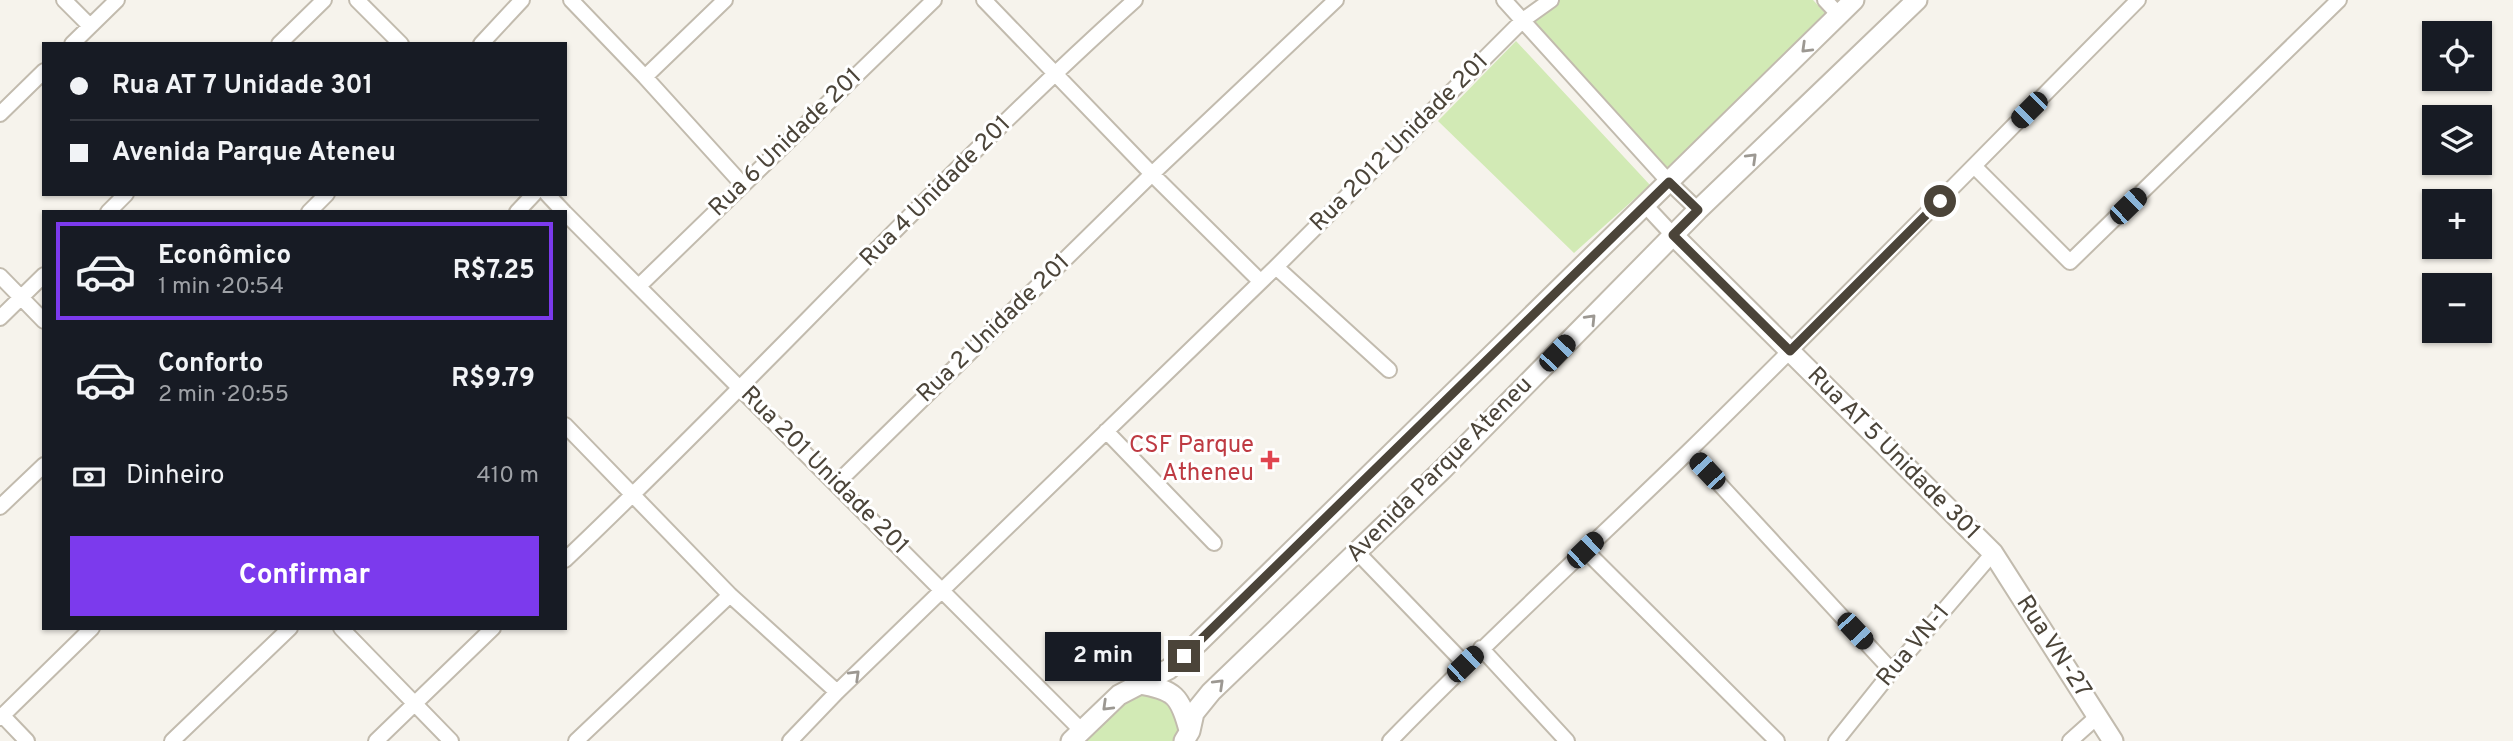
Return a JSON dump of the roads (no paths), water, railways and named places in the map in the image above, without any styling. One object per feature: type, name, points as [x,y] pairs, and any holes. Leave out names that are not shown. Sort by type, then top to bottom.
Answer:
[{"type":"street","points":[[64,0],[90,26]]},
{"type":"street","points":[[74,42],[117,0]]},
{"type":"street","points":[[281,42],[324,0]]},
{"type":"street","points":[[357,0],[399,42]]},
{"type":"street","points":[[483,42],[522,0]]},
{"type":"street","points":[[571,0],[743,185]]},
{"type":"street","points":[[645,77],[725,0]]},
{"type":"street","name":"Rua 6 Unidade 201","points":[[639,286],[934,0]]},
{"type":"street","points":[[984,0],[1260,281]]},
{"type":"street","name":"Rua 4 Unidade 201","points":[[567,558],[741,388],[1054,72],[1135,0]]},
{"type":"street","name":"Rua 2 Unidade 201","points":[[836,484],[1152,174],[1336,0]]},
{"type":"street","points":[[1504,0],[1669,182],[1698,210]]},
{"type":"street","name":"Rua 2012 Unidade 201","points":[[790,741],[837,692],[1276,267],[1523,20],[1550,0]]},
{"type":"street","points":[[1825,0],[1839,15]]},
{"type":"street","name":"Avenida Parque Ateneu","points":[[1076,736],[1119,695],[1169,669],[1198,643],[1854,0]]},
{"type":"street","name":"Avenida Parque Ateneu","points":[[1187,736],[1194,713],[1211,692],[1442,470],[1698,210],[1917,0]]},
{"type":"street","points":[[1390,741],[1481,648],[1689,451],[1790,351],[2138,0]]},
{"type":"street","points":[[1974,166],[2070,262],[2339,0]]},
{"type":"street","points":[[0,114],[42,73]]},
{"type":"street","points":[[110,210],[124,196]]},
{"type":"street","points":[[311,210],[325,196]]},
{"type":"street","points":[[519,210],[532,196]]},
{"type":"street","name":"Rua 201 Unidade 201","points":[[549,196],[563,210]]},
{"type":"street","name":"Rua AT 5 Unidade 301","points":[[1645,205],[1993,554]]},
{"type":"street","name":"Rua 201 Unidade 201","points":[[567,214],[943,590],[1076,736]]},
{"type":"street","points":[[1276,267],[1389,370]]},
{"type":"street","points":[[0,276],[42,319]]},
{"type":"street","points":[[0,317],[42,277]]},
{"type":"street","points":[[567,427],[730,595],[837,692]]},
{"type":"street","points":[[1106,431],[1214,543]]},
{"type":"street","points":[[1689,451],[1892,671]]},
{"type":"street","points":[[0,507],[42,467]]},
{"type":"street","points":[[1585,550],[1777,741]]},
{"type":"street","points":[[1357,552],[1465,664]]},
{"type":"street","name":"Rua VN-1","points":[[1836,741],[1892,671],[1993,554]]},
{"type":"street","name":"Rua VN-27","points":[[1993,554],[2113,741]]},
{"type":"street","points":[[576,741],[730,595]]},
{"type":"street","points":[[27,741],[2,717],[90,630]]},
{"type":"street","points":[[172,741],[288,630]]},
{"type":"street","points":[[343,630],[452,741]]},
{"type":"street","points":[[376,741],[491,630]]},
{"type":"street","points":[[1481,648],[1567,741]]},
{"type":"street","points":[[1139,684],[1166,689],[1183,707],[1187,736]]},
{"type":"street","points":[[2070,741],[2098,716]]},
{"type":"place","name":"CSF Parque Atheneu","points":[[1270,460]]}]
